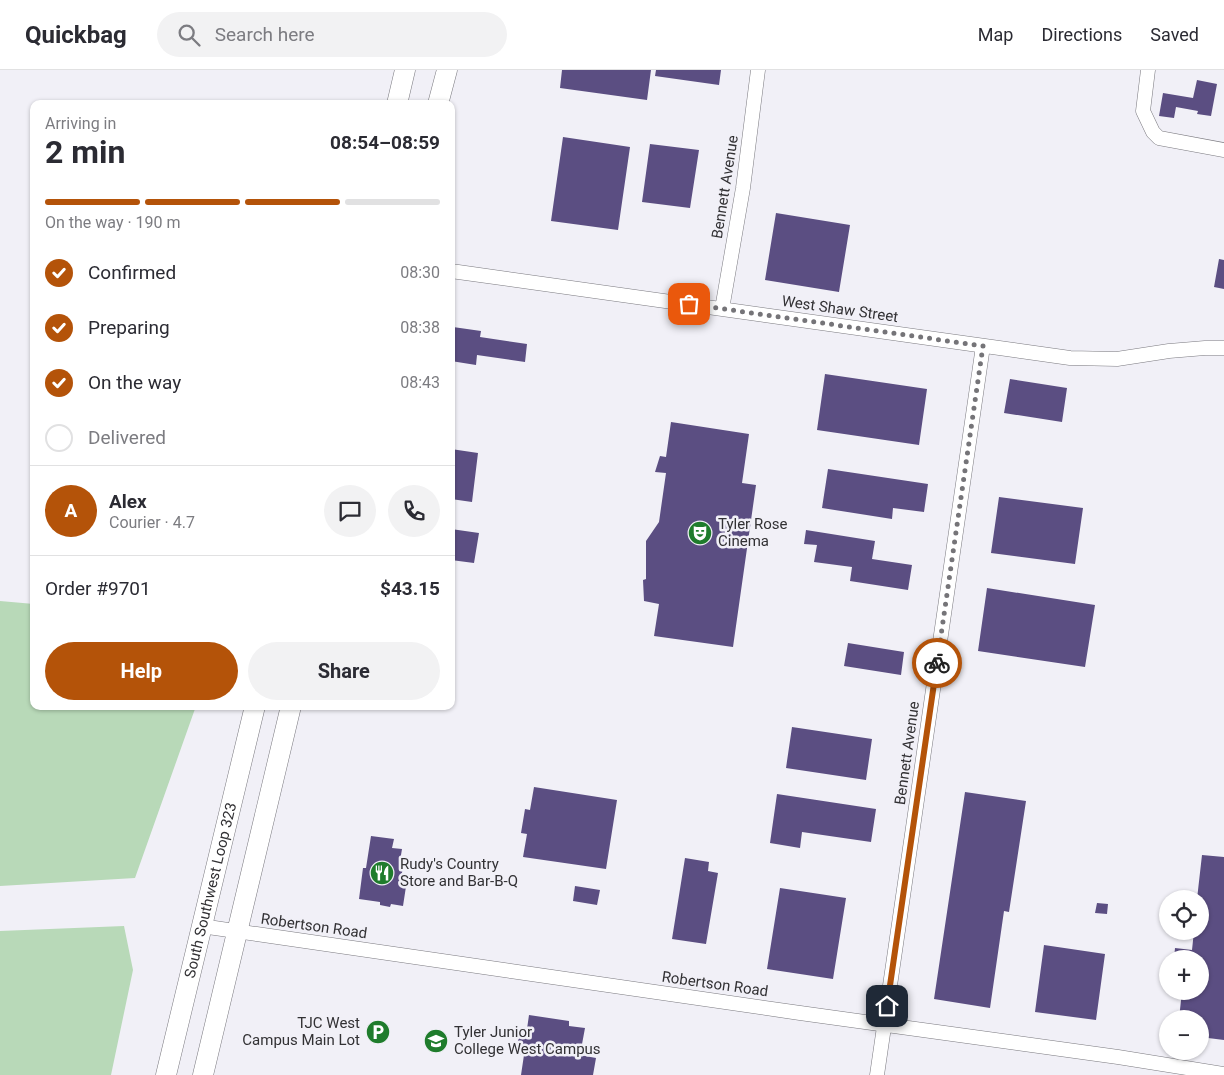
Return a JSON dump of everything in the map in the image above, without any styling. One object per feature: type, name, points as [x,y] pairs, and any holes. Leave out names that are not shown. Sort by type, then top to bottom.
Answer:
[{"type":"highway","points":[[398,100],[405,70]]},
{"type":"highway","points":[[439,100],[447,70]]},
{"type":"highway","name":"South Southwest Loop 323","points":[[166,1075],[254,710]]},
{"type":"highway","points":[[203,1075],[290,710]]},
{"type":"street","name":"Bennett Avenue","points":[[722,309],[743,188],[758,70]]},
{"type":"street","points":[[1148,70],[1143,111],[1153,132],[1159,138],[1224,150]]},
{"type":"street","name":"West Shaw Street","points":[[455,272],[1070,358],[1132,357],[1169,350],[1224,348]]},
{"type":"street","name":"Bennett Avenue","points":[[877,1075],[983,346]]},
{"type":"street","name":"Robertson Road","points":[[201,926],[1224,1074]]},
{"type":"green space","points":[[0,601],[30,604],[30,710],[195,710],[135,878],[0,886]]},
{"type":"green space","points":[[124,926],[133,970],[111,1075],[0,1075],[0,931]]},
{"type":"building","points":[[562,70],[651,70],[647,100],[560,88]]},
{"type":"building","points":[[656,70],[721,70],[719,85],[655,76]]},
{"type":"building","points":[[1197,80],[1217,84],[1211,116],[1197,114],[1198,111],[1176,107],[1174,118],[1159,116],[1163,93],[1193,98]]},
{"type":"building","points":[[563,137],[630,147],[618,230],[551,221]]},
{"type":"building","points":[[650,144],[699,150],[690,208],[642,202]]},
{"type":"building","points":[[776,213],[850,225],[839,292],[765,280]]},
{"type":"building","points":[[1219,259],[1224,260],[1224,289],[1214,287]]},
{"type":"building","points":[[455,327],[481,331],[480,337],[527,344],[525,362],[477,355],[476,365],[455,362]]},
{"type":"building","points":[[825,374],[927,389],[919,445],[817,430]]},
{"type":"building","points":[[1010,379],[1067,388],[1062,422],[1004,413]]},
{"type":"building","name":"Tyler Rose Cinema","points":[[671,422],[749,434],[742,483],[756,485],[733,647],[654,636],[659,604],[644,601],[643,580],[646,579],[646,541],[659,522],[666,473],[655,472],[660,456],[666,457]]},
{"type":"building","points":[[455,450],[478,453],[472,502],[455,500]]},
{"type":"building","points":[[828,469],[928,484],[924,512],[893,508],[892,519],[822,508]]},
{"type":"building","points":[[999,497],[1083,508],[1075,564],[991,553]]},
{"type":"building","points":[[455,530],[479,533],[474,563],[455,561]]},
{"type":"building","points":[[806,530],[875,541],[872,559],[912,565],[908,590],[850,581],[852,567],[814,562],[817,545],[804,544]]},
{"type":"building","points":[[987,588],[1095,605],[1085,667],[978,651]]},
{"type":"building","points":[[848,643],[904,652],[901,675],[844,666]]},
{"type":"building","points":[[792,727],[872,739],[866,780],[786,768]]},
{"type":"building","points":[[534,787],[617,800],[606,869],[523,857],[527,834],[521,833],[525,809],[530,810]]},
{"type":"building","points":[[965,792],[1026,801],[1009,912],[1004,911],[990,1008],[934,999]]},
{"type":"building","points":[[777,794],[876,809],[871,842],[802,832],[800,848],[770,843]]},
{"type":"building","name":"Rudy's Country Store and Bar-B-Q","points":[[371,836],[394,839],[392,848],[402,849],[400,861],[404,861],[401,879],[407,880],[403,906],[391,904],[390,907],[380,905],[380,902],[359,899],[363,868],[366,868]]},
{"type":"building","points":[[1202,855],[1224,857],[1224,1040],[1209,1038],[1209,1010],[1180,1010],[1181,1000],[1209,1000],[1209,950],[1192,950],[1193,940],[1209,940],[1209,890],[1198,890]]},
{"type":"building","points":[[685,858],[709,862],[708,871],[718,873],[706,944],[672,939]]},
{"type":"building","points":[[575,886],[600,890],[597,905],[573,901]]},
{"type":"building","points":[[780,888],[846,898],[833,979],[767,969]]},
{"type":"building","points":[[1097,903],[1108,904],[1107,914],[1095,913]]},
{"type":"building","points":[[1044,945],[1105,954],[1096,1020],[1035,1012]]},
{"type":"building","points":[[1175,948],[1192,950],[1175,950]]},
{"type":"building","points":[[529,1015],[569,1021],[569,1026],[585,1028],[580,1055],[596,1058],[593,1075],[521,1075],[524,1055],[516,1054],[519,1035],[526,1036]]},
{"type":"way so far","points":[[689,304],[983,346],[937,663]]},
{"type":"place","name":"Tyler Rose Cinema","points":[[700,533]]},
{"type":"place","name":"Rudy's Country Store and Bar-B-Q","points":[[382,873]]},
{"type":"place","name":"TJC West Campus Main Lot","points":[[378,1032]]},
{"type":"place","name":"Tyler Junior College West Campus","points":[[436,1041]]},
{"type":"route","points":[[887,1006],[937,663]]}]
